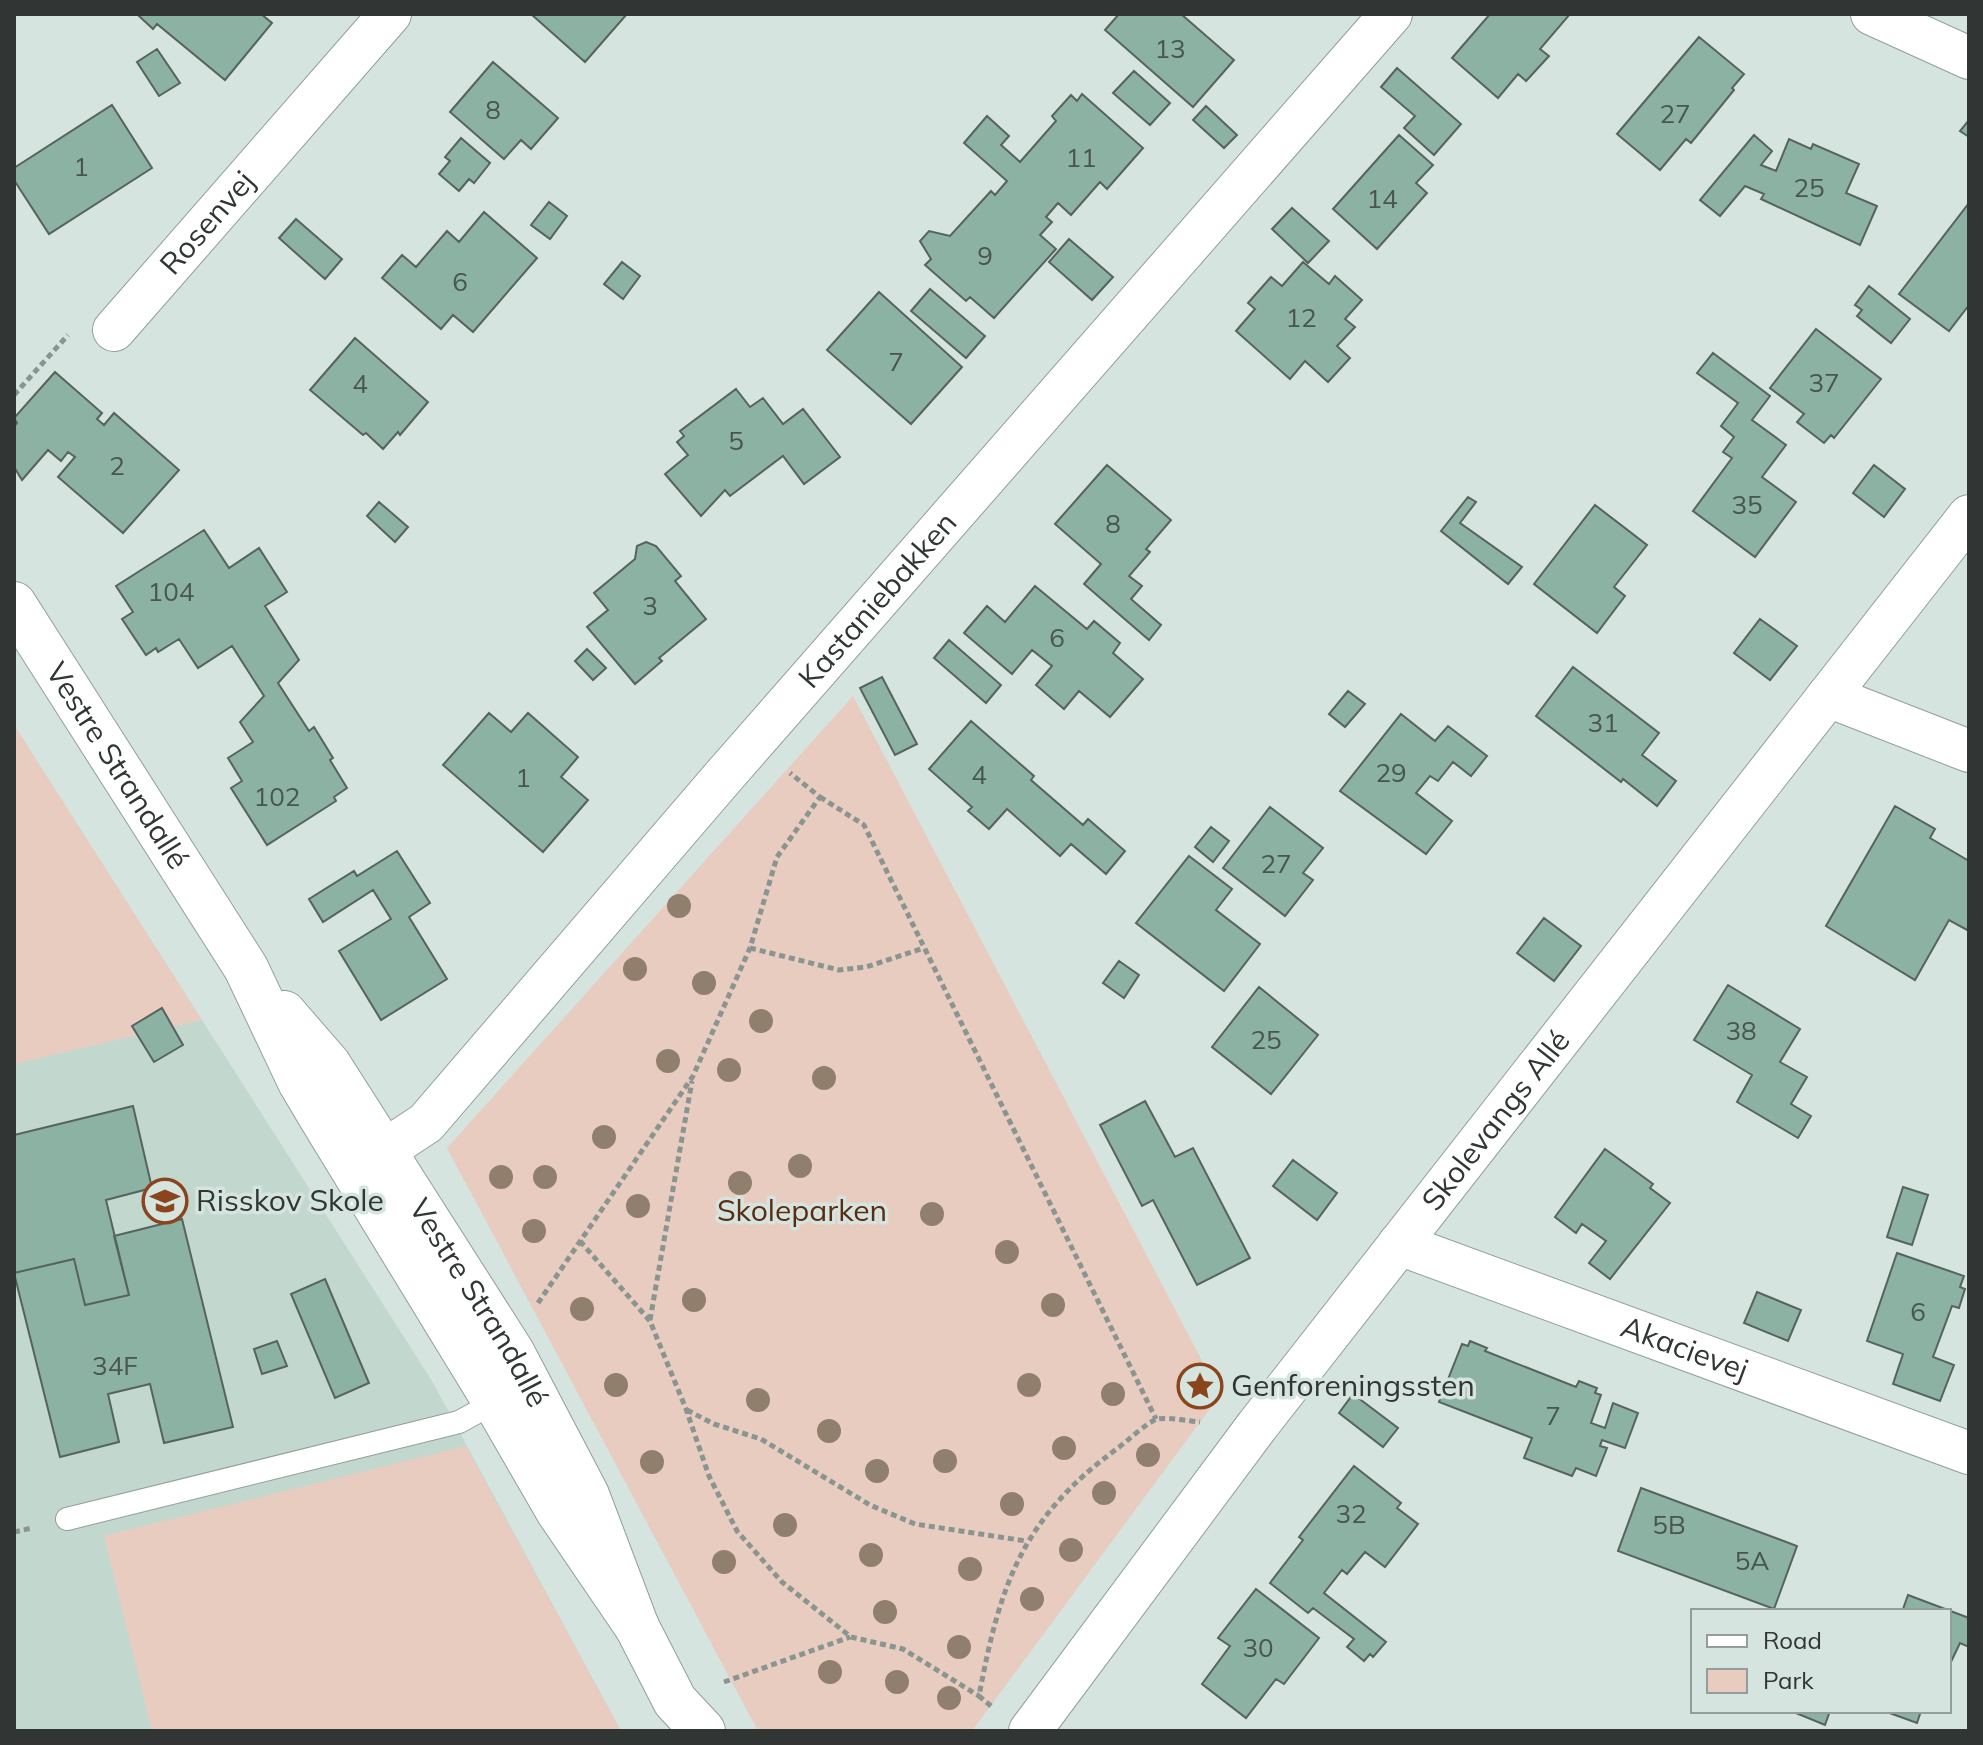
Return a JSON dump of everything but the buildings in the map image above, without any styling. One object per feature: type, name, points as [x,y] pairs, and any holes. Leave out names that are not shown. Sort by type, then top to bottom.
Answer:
[{"type":"street","name":"Rosenvej","points":[[114,330],[390,14]]},
{"type":"street","name":"Kastaniebakken","points":[[370,1161],[426,1123],[753,743],[1391,14]]},
{"type":"street","points":[[1872,14],[1969,58]]},
{"type":"street","name":"Skolevangs Allé","points":[[1016,1722],[1257,1426],[1969,516]]},
{"type":"street","name":"Vestre Strandallé","points":[[14,604],[246,968],[300,1082],[370,1161],[500,1333],[512,1394]]},
{"type":"street","points":[[1828,696],[1969,751]]},
{"type":"street","name":"Vestre Strandallé","points":[[370,1161],[512,1394],[587,1495],[637,1627],[686,1721]]},
{"type":"street","name":"Akacievej","points":[[1399,1244],[1969,1453]]},
{"type":"lane","points":[[67,1519],[459,1422],[512,1394]]},
{"type":"path","points":[[14,395],[84,317],[114,330]]},
{"type":"path","points":[[753,743],[820,797],[864,825],[1156,1419]]},
{"type":"path","points":[[500,1333],[535,1308],[693,1076],[750,948],[777,857],[820,797]]},
{"type":"path","points":[[750,948],[839,970],[866,967],[924,948]]},
{"type":"path","points":[[650,1321],[693,1076]]},
{"type":"path","points":[[580,1241],[650,1321],[709,1476],[737,1531],[782,1582],[851,1637],[903,1649],[1016,1722]]},
{"type":"path","points":[[686,1409],[714,1424],[761,1439],[870,1505],[915,1524],[1026,1541]]},
{"type":"path","points":[[979,1696],[1001,1597],[1026,1541],[1084,1472],[1156,1419],[1257,1426]]},
{"type":"path","points":[[686,1721],[770,1664],[851,1637]]},
{"type":"shaded area","name":"Risskov Skole","points":[[14,725],[432,1381],[621,1731],[14,1731]]},
{"type":"green space","name":"Skoleparken","points":[[853,696],[1220,1395],[972,1731],[758,1731],[447,1148]]},
{"type":"green space","points":[[14,725],[202,1020],[14,1064]]},
{"type":"green space","points":[[466,1446],[621,1731],[152,1731],[104,1536]]},
{"type":"place","name":"Risskov Skole","points":[[165,1201]]},
{"type":"place","name":"Genforeningssten","points":[[1200,1386]]}]
